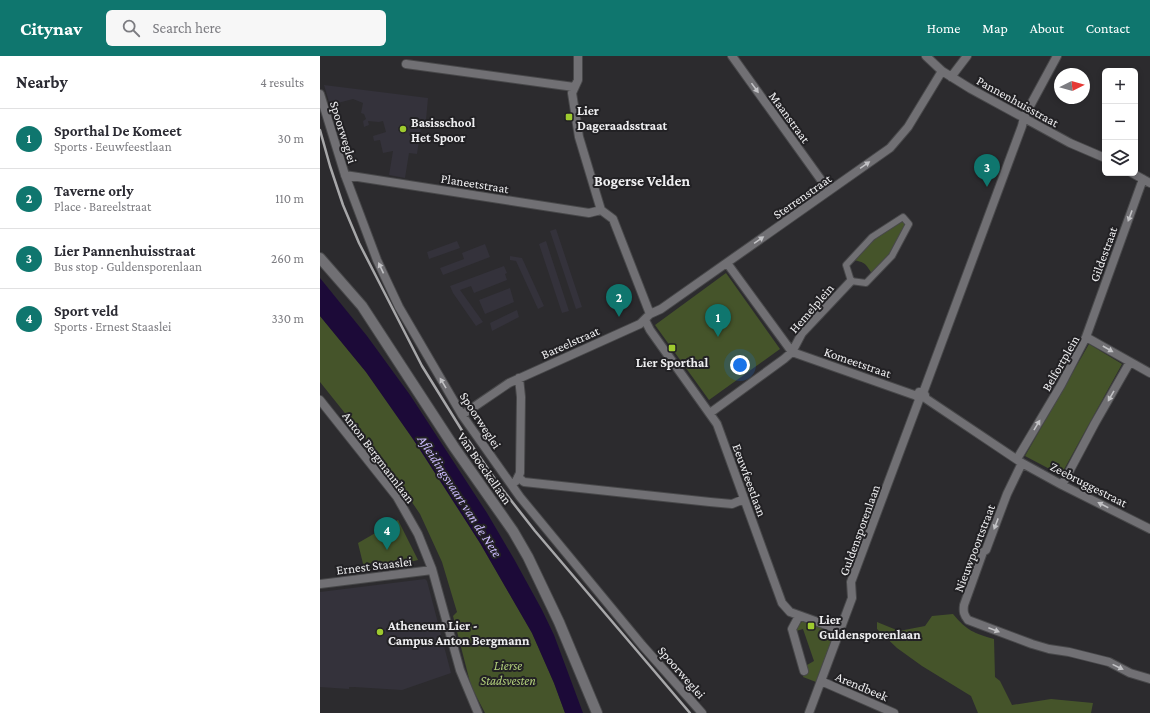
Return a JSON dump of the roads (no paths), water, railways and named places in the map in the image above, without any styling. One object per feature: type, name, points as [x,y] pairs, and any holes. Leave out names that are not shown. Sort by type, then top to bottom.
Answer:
[{"type":"street","points":[[578,56],[578,80],[572,93],[578,137],[600,210]]},
{"type":"street","name":"Maanstraat","points":[[732,56],[829,191]]},
{"type":"street","name":"Pannenhuisstraat","points":[[926,56],[951,78],[1070,143],[1102,157]]},
{"type":"street","points":[[951,78],[967,56]]},
{"type":"street","name":"Guldensporenlaan","points":[[809,713],[852,598],[851,582],[1024,117],[1057,56]]},
{"type":"street","points":[[406,64],[574,87]]},
{"type":"street","name":"Sterrenstraat","points":[[648,317],[890,148],[908,127],[942,71]]},
{"type":"street","name":"Spoorweglei","points":[[320,94],[345,175],[377,260],[399,307],[462,415],[510,485],[642,645],[702,713]]},
{"type":"street","name":"Planeetstraat","points":[[345,175],[589,213],[600,210]]},
{"type":"street","points":[[1138,176],[1147,181]]},
{"type":"street","name":"Gildestraat","points":[[1086,337],[1147,181]]},
{"type":"street","name":"Eeuwfeestlaan","points":[[600,210],[613,219],[648,317],[650,330],[717,424],[782,603],[790,612],[840,630]]},
{"type":"street","name":"Hemelplein","points":[[903,218],[910,224],[892,256],[866,283],[851,281],[846,265],[872,237],[903,218]]},
{"type":"street","name":"Van Boeckellaan","points":[[320,258],[362,306],[454,447],[513,531],[528,557],[559,622],[597,713]]},
{"type":"street","points":[[710,413],[792,352],[727,263]]},
{"type":"street","name":"Hemelplein","points":[[792,352],[802,333],[851,281]]},
{"type":"street","name":"Bareelstraat","points":[[462,415],[509,382],[640,324],[648,317]]},
{"type":"street","name":"Belfortplein","points":[[1020,461],[1086,337],[1150,373]]},
{"type":"street","name":"Komeetstraat","points":[[792,352],[921,397],[1020,461]]},
{"type":"street","points":[[1062,484],[1130,362]]},
{"type":"street","points":[[510,485],[517,480],[520,473],[521,397],[519,378]]},
{"type":"street","name":"Anton Bergmannlaan","points":[[320,400],[397,497],[418,534],[432,570],[460,670],[478,713]]},
{"type":"street","name":"Zeebruggestraat","points":[[1020,461],[1062,484],[1150,528]]},
{"type":"street","name":"Nieuwpoortstraat","points":[[1020,461],[986,550],[983,552],[980,559],[964,606],[964,616],[968,620],[1032,644],[1109,662],[1130,673],[1150,679]]},
{"type":"street","points":[[518,477],[524,482],[683,500],[732,504],[744,499]]},
{"type":"street","name":"Ernest Staaslei","points":[[320,584],[432,570]]},
{"type":"street","points":[[799,616],[792,629],[804,671]]},
{"type":"street","name":"Arendbeek","points":[[821,681],[894,713]]},
{"type":"water","name":"Afleidingsvaart van de Nete","points":[[320,278],[367,336],[410,395],[487,513],[514,559],[554,635],[583,713],[565,713],[554,683],[532,633],[480,543],[413,439],[366,372],[320,316]]},
{"type":"railway","points":[[320,130],[343,205],[359,243],[422,366],[466,437],[499,485],[535,531],[690,713]]},
{"type":"place","name":"Lier Dageraadsstraat","points":[[569,117]]},
{"type":"place","name":"Basisschool Het Spoor","points":[[403,129]]},
{"type":"place","name":"Lier Pannenhuisstraat","points":[[987,187]]},
{"type":"place","name":"Taverne orly","points":[[619,317]]},
{"type":"place","name":"Sporthal De Komeet","points":[[718,337]]},
{"type":"place","name":"Lier Sporthal","points":[[672,348]]},
{"type":"place","name":"Sport veld","points":[[387,550]]},
{"type":"place","name":"Lier Guldensporenlaan","points":[[811,626]]},
{"type":"place","name":"Atheneum Lier - Campus Anton Bergmann","points":[[380,632]]},
{"type":"district","name":"Bogerse Velden","points":[[642,181]]},
{"type":"park label","name":"Lierse Stadsvesten","points":[[508,672]]}]
